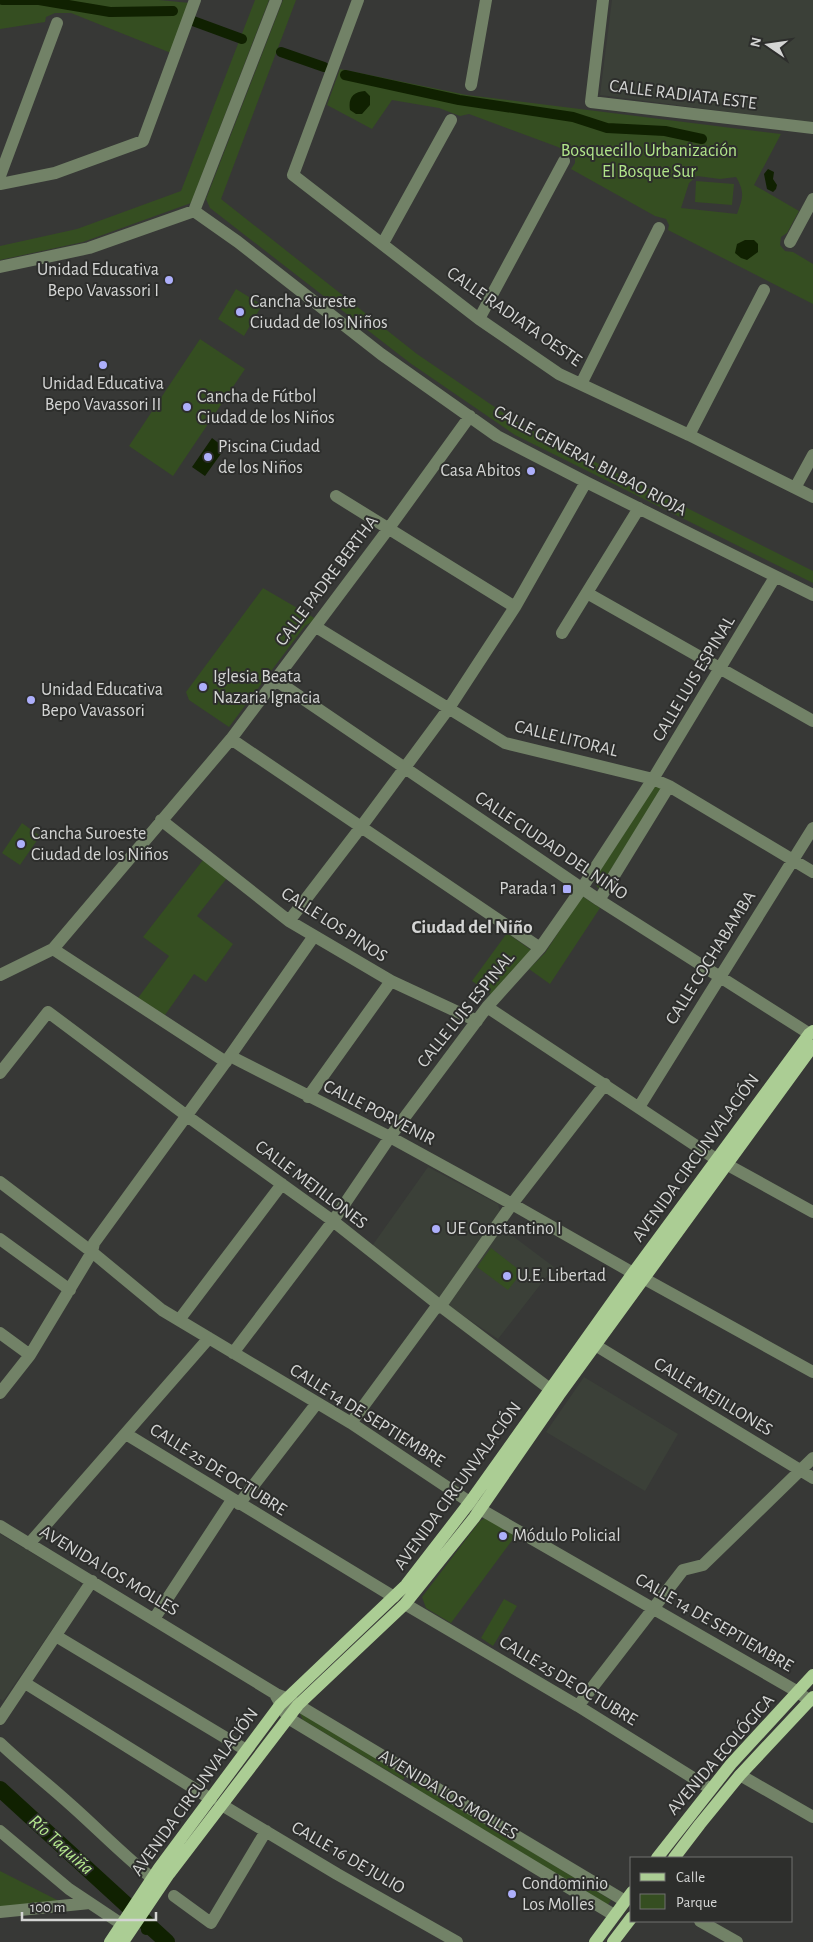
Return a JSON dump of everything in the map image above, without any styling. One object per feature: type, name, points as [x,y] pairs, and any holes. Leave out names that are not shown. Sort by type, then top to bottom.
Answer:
[{"type":"main road","name":"AVENIDA CIRCUNVALACIÓN","points":[[145,1900],[152,1878],[298,1705],[406,1604],[475,1505],[550,1389],[638,1276],[812,1037]]},
{"type":"main road","name":"AVENIDA CIRCUNVALACIÓN","points":[[110,1942],[129,1924],[145,1900],[169,1874],[280,1699],[394,1597],[475,1505],[595,1345],[638,1276]]},
{"type":"main road","name":"AVENIDA ECOLÓGICA","points":[[658,1857],[711,1789],[813,1676]]},
{"type":"main road","name":"AVENIDA ECOLÓGICA","points":[[675,1857],[703,1826],[740,1775],[812,1699]]},
{"type":"main road","points":[[595,1942],[628,1896]]},
{"type":"main road","points":[[613,1942],[630,1919]]},
{"type":"main road","name":"AVENIDA CIRCUNVALACIÓN","points":[[123,1942],[129,1924]]},
{"type":"street","points":[[0,184],[55,173],[142,141],[195,0]]},
{"type":"street","points":[[0,267],[89,248],[194,211],[276,0]]},
{"type":"street","name":"CALLE RADIATA OESTE","points":[[358,0],[293,175],[384,243],[480,319],[559,374],[689,435],[813,497]]},
{"type":"street","points":[[471,85],[486,0]]},
{"type":"street","name":"CALLE RADIATA ESTE","points":[[603,0],[591,102],[813,128]]},
{"type":"street","points":[[0,176],[57,23]]},
{"type":"street","points":[[384,243],[451,120]]},
{"type":"street","points":[[480,319],[564,161]]},
{"type":"street","points":[[790,242],[813,198]]},
{"type":"street","name":"CALLE GENERAL BILBAO RIOJA","points":[[194,211],[238,242],[382,354],[498,436],[775,578],[813,595]]},
{"type":"street","points":[[581,384],[659,228]]},
{"type":"street","points":[[689,435],[764,290]]},
{"type":"street","name":"CALLE PADRE BERTHA","points":[[0,975],[53,949],[231,739],[274,679],[316,627],[470,416]]},
{"type":"street","points":[[795,488],[813,456]]},
{"type":"street","points":[[289,921],[362,827],[449,708],[515,607],[586,482]]},
{"type":"street","points":[[336,496],[515,607]]},
{"type":"street","points":[[562,633],[639,508]]},
{"type":"street","name":"CALLE LUIS ESPINAL","points":[[233,1353],[334,1221],[390,1137],[487,1007],[540,948],[582,888],[653,779],[775,578]]},
{"type":"street","points":[[588,593],[813,721]]},
{"type":"street","name":"CALLE LITORAL","points":[[316,627],[505,742],[653,779],[669,786],[813,872]]},
{"type":"street","name":"CALLE CIUDAD DEL NIÑO","points":[[274,679],[600,900],[812,1037]]},
{"type":"street","points":[[231,739],[540,948]]},
{"type":"street","points":[[600,900],[669,786]]},
{"type":"street","name":"CALLE LOS PINOS","points":[[161,820],[289,921],[391,981],[477,1021]]},
{"type":"street","name":"CALLE COCHABAMBA","points":[[638,1107],[813,828]]},
{"type":"street","points":[[0,1393],[30,1355],[92,1252],[94,1243],[228,1059],[314,936]]},
{"type":"street","name":"CALLE PORVENIR","points":[[53,949],[228,1059],[390,1137],[813,1372]]},
{"type":"street","points":[[308,1097],[391,981]]},
{"type":"street","points":[[487,1007],[721,1162],[813,1212]]},
{"type":"street","name":"CALLE MEJILLONES","points":[[0,1073],[48,1012],[187,1116],[334,1221],[439,1306],[550,1389]]},
{"type":"street","points":[[351,1423],[439,1306],[512,1204],[604,1084]]},
{"type":"street","name":"CALLE 14 DE SEPTIEMBRE","points":[[0,1182],[92,1252],[162,1310],[351,1423],[475,1505],[812,1699]]},
{"type":"street","points":[[180,1320],[282,1184]]},
{"type":"street","points":[[0,1239],[70,1290]]},
{"type":"street","points":[[0,1333],[30,1355]]},
{"type":"street","points":[[29,1544],[208,1338]]},
{"type":"street","name":"CALLE MEJILLONES","points":[[595,1345],[813,1478]]},
{"type":"street","points":[[154,1619],[235,1502],[317,1403]]},
{"type":"street","name":"CALLE 25 DE OCTUBRE","points":[[126,1434],[394,1597]]},
{"type":"street","points":[[578,1706],[683,1570],[703,1565],[799,1469],[813,1458]]},
{"type":"street","name":"AVENIDA LOS MOLLES","points":[[0,1526],[154,1619],[280,1699],[298,1705],[628,1896]]},
{"type":"street","points":[[0,1719],[92,1581]]},
{"type":"street","name":"CALLE 25 DE OCTUBRE","points":[[406,1604],[578,1706],[711,1789]]},
{"type":"street","points":[[56,1636],[246,1750]]},
{"type":"street","name":"CALLE 16 DE JULIO","points":[[25,1683],[216,1802],[456,1942]]},
{"type":"street","name":"AVENIDA LOS MOLLES","points":[[280,1699],[288,1718],[614,1915]]},
{"type":"street","points":[[0,1742],[22,1764],[152,1878]]},
{"type":"street","points":[[740,1775],[813,1816]]},
{"type":"street","points":[[0,1831],[69,1889],[90,1903],[129,1924]]},
{"type":"street","points":[[174,1896],[211,1923],[266,1832]]},
{"type":"street","points":[[0,1912],[90,1903]]},
{"type":"street","points":[[702,1922],[729,1940]]},
{"type":"shaded area","points":[[612,0],[813,0],[813,123],[600,95]]},
{"type":"shaded area","points":[[365,91],[370,96],[370,105],[362,114],[356,114],[350,110],[352,96]]},
{"type":"shaded area","points":[[768,169],[774,172],[773,179],[777,185],[773,192],[767,189],[764,174]]},
{"type":"shaded area","points":[[745,240],[754,240],[758,244],[758,252],[747,260],[735,253],[737,244]]},
{"type":"shaded area","name":"Piscina Ciudad de los Niños","points":[[212,438],[225,448],[205,476],[192,467]]},
{"type":"shaded area","name":"UE Constantino I","points":[[428,1167],[498,1204],[500,1212],[440,1298],[372,1246]]},
{"type":"shaded area","name":"U.E. Libertad","points":[[502,1228],[554,1267],[498,1339],[447,1305]]},
{"type":"shaded area","points":[[584,1377],[678,1434],[645,1491],[546,1432]]},
{"type":"shaded area","points":[[0,1534],[79,1581],[81,1587],[3,1701],[0,1699]]},
{"type":"green space","points":[[0,0],[159,0],[190,3],[171,53],[71,13],[55,13],[46,17],[45,22],[0,29]]},
{"type":"green space","points":[[255,0],[269,0],[191,203],[83,242],[0,260],[0,246],[77,229],[181,191]]},
{"type":"green space","points":[[283,0],[296,0],[221,199],[417,354],[521,425],[813,571],[813,583],[515,435],[410,363],[210,208],[206,199]]},
{"type":"green space","name":"Bosquecillo Urbanización El Bosque Sur","points":[[340,69],[467,95],[781,134],[754,185],[799,211],[787,233],[781,237],[780,245],[785,251],[793,252],[813,264],[813,304],[668,230],[669,225],[666,219],[655,216],[571,169],[575,163],[575,156],[558,147],[469,114],[460,116],[439,108],[392,100],[372,129],[327,105]],"holes":[[[697,176],[720,179],[736,177],[739,182],[742,195],[737,214],[681,208],[689,183]]]},
{"type":"green space","points":[[696,181],[734,184],[732,205],[695,202]]},
{"type":"green space","name":"Cancha Sureste Ciudad de los Niños","points":[[236,289],[262,305],[244,336],[218,319]]},
{"type":"green space","name":"Cancha de Fútbol Ciudad de los Niños","points":[[200,339],[245,369],[173,476],[129,446]]},
{"type":"green space","points":[[263,588],[316,619],[305,626],[229,727],[189,700],[186,692]]},
{"type":"green space","points":[[655,786],[662,789],[599,888],[597,887],[594,880]]},
{"type":"green space","name":"Cancha Suroeste Ciudad de los Niños","points":[[22,823],[40,836],[20,865],[2,853]]},
{"type":"green space","points":[[203,860],[227,878],[197,916],[233,944],[206,982],[194,974],[165,1015],[138,998],[169,956],[143,937]]},
{"type":"green space","points":[[582,896],[600,908],[550,984],[529,969],[545,953]]},
{"type":"green space","points":[[507,933],[531,950],[494,996],[472,981]]},
{"type":"green space","points":[[491,1248],[522,1272],[508,1290],[477,1267]]},
{"type":"green space","points":[[485,1518],[516,1535],[451,1623],[426,1608],[422,1597],[480,1521]]},
{"type":"green space","points":[[504,1599],[517,1606],[493,1646],[481,1638]]},
{"type":"green space","points":[[303,1712],[406,1775],[403,1780],[303,1720],[300,1714]]},
{"type":"green space","points":[[414,1780],[611,1900],[607,1906],[410,1785]]},
{"type":"green space","points":[[0,1871],[63,1903],[0,1907]]},
{"type":"waterway","points":[[2,0],[39,0],[110,12],[173,11]]},
{"type":"waterway","points":[[193,21],[242,39]]},
{"type":"waterway","points":[[281,52],[324,67]]},
{"type":"waterway","points":[[345,75],[459,100],[573,117],[607,128],[665,131],[702,139]]},
{"type":"waterway","name":"Río Taquiña","points":[[0,1789],[167,1942]]},
{"type":"waterway","name":"Río Taquiña","points":[[146,1930],[150,1926]]},
{"type":"place","name":"Unidad Educativa Bepo Vavassori I","points":[[169,280]]},
{"type":"place","name":"Cancha Sureste Ciudad de los Niños","points":[[240,312]]},
{"type":"place","name":"Unidad Educativa Bepo Vavassori II","points":[[103,365]]},
{"type":"place","name":"Cancha de Fútbol Ciudad de los Niños","points":[[187,407]]},
{"type":"place","name":"Piscina Ciudad de los Niños","points":[[208,457]]},
{"type":"place","name":"Casa Abitos","points":[[531,471]]},
{"type":"place","name":"Iglesia Beata Nazaria Ignacia","points":[[203,687]]},
{"type":"place","name":"Unidad Educativa Bepo Vavassori","points":[[31,700]]},
{"type":"place","name":"Cancha Suroeste Ciudad de los Niños","points":[[21,844]]},
{"type":"place","name":"Parada 1","points":[[567,889]]},
{"type":"place","name":"UE Constantino I","points":[[436,1229]]},
{"type":"place","name":"U.E. Libertad","points":[[507,1276]]},
{"type":"place","name":"Módulo Policial","points":[[503,1536]]},
{"type":"place","name":"Condominio Los Molles","points":[[512,1894]]},
{"type":"district","name":"Ciudad del Niño","points":[[472,927]]}]
